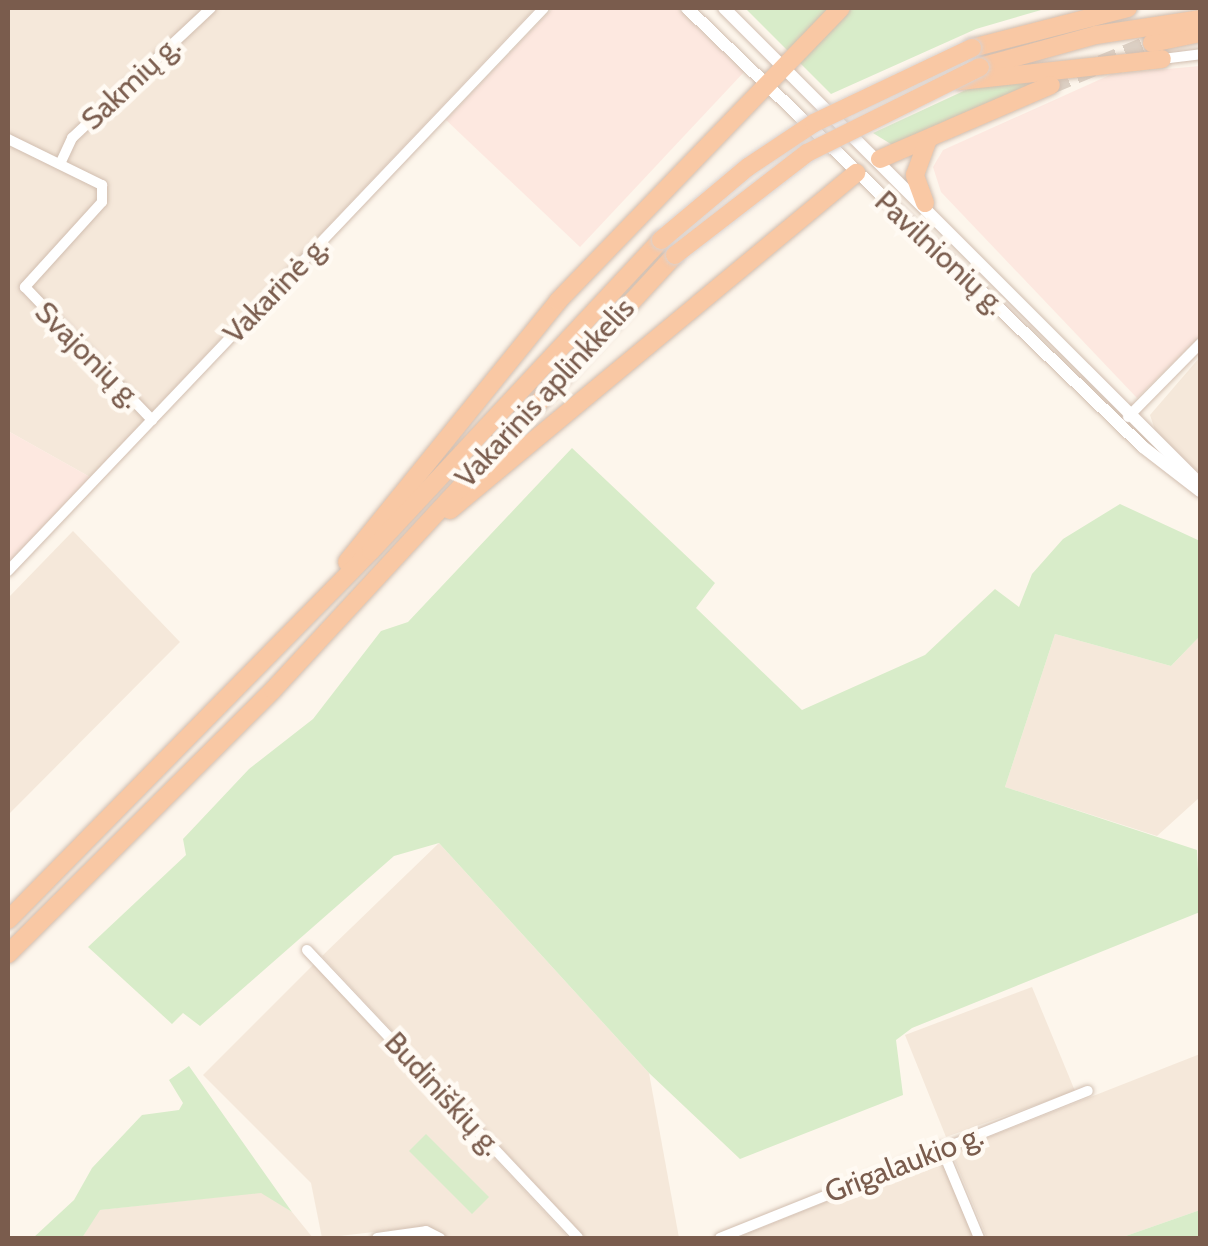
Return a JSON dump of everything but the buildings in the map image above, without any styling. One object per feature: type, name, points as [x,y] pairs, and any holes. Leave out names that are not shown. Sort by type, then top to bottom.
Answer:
[{"type":"highway","points":[[322,600],[540,322],[841,8]]},
{"type":"highway","name":"Vakarinis aplinkkelis","points":[[8,920],[322,600],[661,240],[748,167],[814,123],[972,48],[1128,8]]},
{"type":"highway","name":"Vakarinis aplinkkelis","points":[[8,954],[426,528],[675,255],[807,153],[935,86],[1082,38],[1200,19]]},
{"type":"highway","points":[[981,71],[1157,51],[1200,33]]},
{"type":"highway","points":[[880,159],[1051,85]]},
{"type":"highway","points":[[925,204],[914,174],[929,138]]},
{"type":"highway","points":[[426,528],[850,168]]},
{"type":"street","name":"Sakmių g.","points":[[60,164],[72,138],[210,8]]},
{"type":"street","name":"Vakarinė g.","points":[[8,571],[544,8]]},
{"type":"street","name":"Pavilnionių g.","points":[[686,8],[850,168],[1200,488]]},
{"type":"street","name":"Pavilnionių g.","points":[[724,8],[925,204],[1125,420]]},
{"type":"street","points":[[1157,51],[1200,54]]},
{"type":"street","name":"Svajonių g.","points":[[8,139],[105,192],[25,288],[152,420]]},
{"type":"street","points":[[850,168],[880,159]]},
{"type":"street","points":[[1125,420],[1200,344]]},
{"type":"street","name":"Budiniškių g.","points":[[307,950],[578,1238]]},
{"type":"street","name":"Grigalaukio g.","points":[[720,1238],[941,1146],[1088,1091]]},
{"type":"street","points":[[941,1146],[979,1238]]},
{"type":"street","points":[[377,1238],[426,1231],[440,1238]]},
{"type":"shaded area","points":[[8,8],[535,8],[90,477],[8,431]]},
{"type":"shaded area","points":[[553,8],[677,8],[744,72],[580,247],[446,120]]},
{"type":"shaded area","points":[[1200,66],[1200,336],[1137,398],[941,192],[933,167],[943,150],[1112,74]]},
{"type":"shaded area","points":[[1200,357],[1200,474],[1155,430],[1150,415]]},
{"type":"shaded area","points":[[8,431],[90,477],[8,563]]},
{"type":"shaded area","points":[[73,531],[180,642],[8,815],[8,598]]},
{"type":"shaded area","points":[[1055,634],[1171,666],[1200,636],[1200,797],[1157,836],[1005,787]]},
{"type":"shaded area","points":[[439,843],[649,1073],[679,1238],[586,1238],[322,956]]},
{"type":"shaded area","points":[[314,964],[569,1238],[447,1238],[426,1226],[322,1238],[311,1183],[203,1075]]},
{"type":"shaded area","points":[[1032,987],[1075,1091],[946,1137],[905,1035]]},
{"type":"shaded area","points":[[1200,1054],[1200,1210],[1120,1238],[987,1238],[955,1161],[958,1149]]},
{"type":"shaded area","points":[[933,1159],[944,1165],[974,1238],[736,1238]]},
{"type":"shaded area","points":[[262,1192],[292,1212],[313,1238],[82,1238],[99,1210]]},
{"type":"green space","points":[[745,8],[1048,8],[976,29],[831,94]]},
{"type":"green space","points":[[1047,77],[894,146],[873,133],[970,88]]},
{"type":"green space","points":[[572,448],[715,583],[696,608],[802,710],[925,655],[995,589],[1019,607],[1032,574],[1063,539],[1120,504],[1200,541],[1200,636],[1171,666],[1055,634],[1005,787],[1197,850],[1200,912],[912,1028],[896,1040],[903,1095],[740,1159],[649,1073],[439,843],[394,856],[200,1026],[183,1013],[172,1024],[88,947],[186,855],[183,839],[249,769],[313,719],[381,631],[408,622]]},
{"type":"green space","points":[[189,1066],[292,1212],[261,1193],[100,1210],[82,1238],[33,1238],[74,1200],[92,1168],[142,1115],[179,1110],[183,1103],[169,1080]]},
{"type":"green space","points":[[426,1134],[489,1197],[472,1214],[409,1151]]},
{"type":"green space","points":[[1200,1210],[1200,1238],[1120,1238]]},
{"type":"tunnel","points":[[1051,85],[1152,43]]}]
